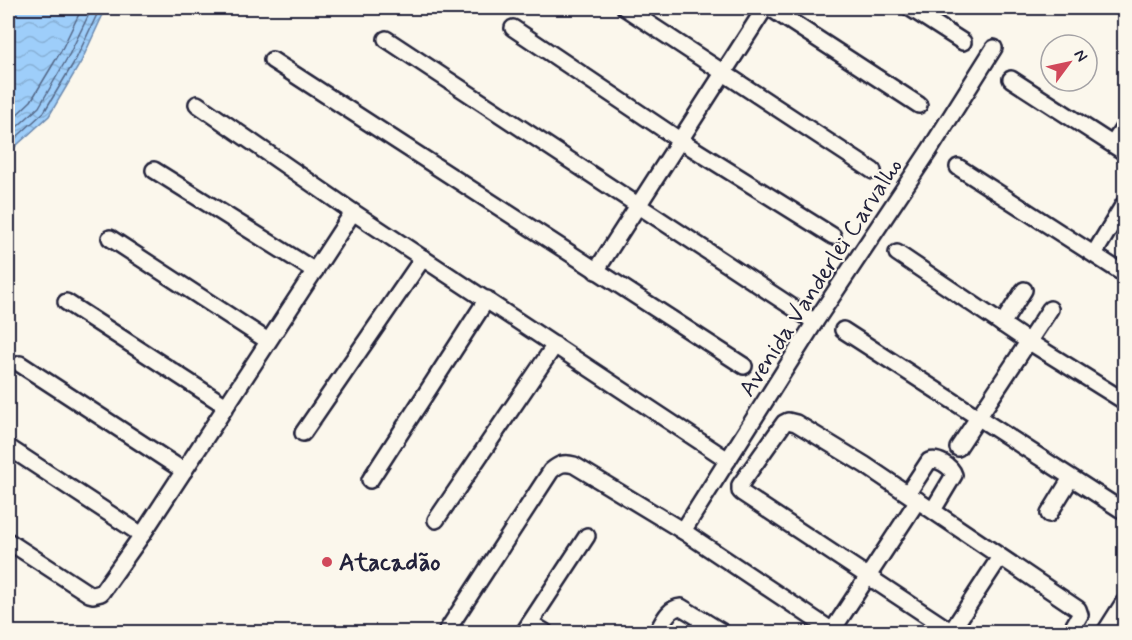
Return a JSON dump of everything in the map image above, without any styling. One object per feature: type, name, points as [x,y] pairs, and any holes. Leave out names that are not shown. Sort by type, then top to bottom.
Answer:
[{"type":"street","points":[[625,8],[873,171]]},
{"type":"street","points":[[596,271],[765,8]]},
{"type":"street","points":[[770,8],[919,105]]},
{"type":"street","points":[[910,8],[963,42]]},
{"type":"street","points":[[513,28],[681,141],[833,236]]},
{"type":"street","points":[[386,39],[815,322]]},
{"type":"street","name":"Avenida Vanderlei Carvalho","points":[[683,531],[815,322],[929,151],[994,48]]},
{"type":"street","points":[[272,60],[744,366]]},
{"type":"street","points":[[1011,79],[1119,148],[1125,126]]},
{"type":"street","points":[[197,104],[353,212],[728,460]]},
{"type":"street","points":[[958,166],[1125,274]]},
{"type":"street","points":[[154,170],[315,271]]},
{"type":"street","points":[[1094,254],[1125,204]]},
{"type":"street","points":[[8,541],[89,594],[101,592],[106,588],[353,212]]},
{"type":"street","points":[[110,238],[268,341]]},
{"type":"street","points":[[897,253],[1029,342],[1125,401]]},
{"type":"street","points":[[303,433],[423,258]]},
{"type":"street","points":[[1002,324],[1024,290]]},
{"type":"street","points":[[370,480],[486,299]]},
{"type":"street","points":[[66,302],[226,405]]},
{"type":"street","points":[[958,448],[1050,309]]},
{"type":"street","points":[[843,330],[1120,509],[1125,509]]},
{"type":"street","points":[[436,520],[555,345]]},
{"type":"street","points":[[20,364],[184,471]]},
{"type":"street","points":[[1000,557],[951,632],[744,495],[740,491],[740,486],[782,425],[791,421],[796,423],[933,510],[1078,609],[1079,619],[1070,633]]},
{"type":"street","points":[[8,447],[142,535]]},
{"type":"street","points":[[446,633],[551,471],[561,464],[574,465],[683,531],[833,632],[913,497],[932,459],[938,460],[954,474],[933,510]]},
{"type":"street","points":[[1049,514],[1071,477]]},
{"type":"street","points":[[545,633],[527,628],[587,536]]},
{"type":"street","points":[[1105,633],[1125,602]]},
{"type":"street","points":[[657,633],[670,611],[676,607],[681,607],[700,627],[722,633]]},
{"type":"water","points":[[8,8],[106,8],[81,62],[49,116],[8,153]]},
{"type":"waterway","points":[[1114,8],[1124,11]]},
{"type":"place","name":"Atacadão","points":[[327,562]]}]
